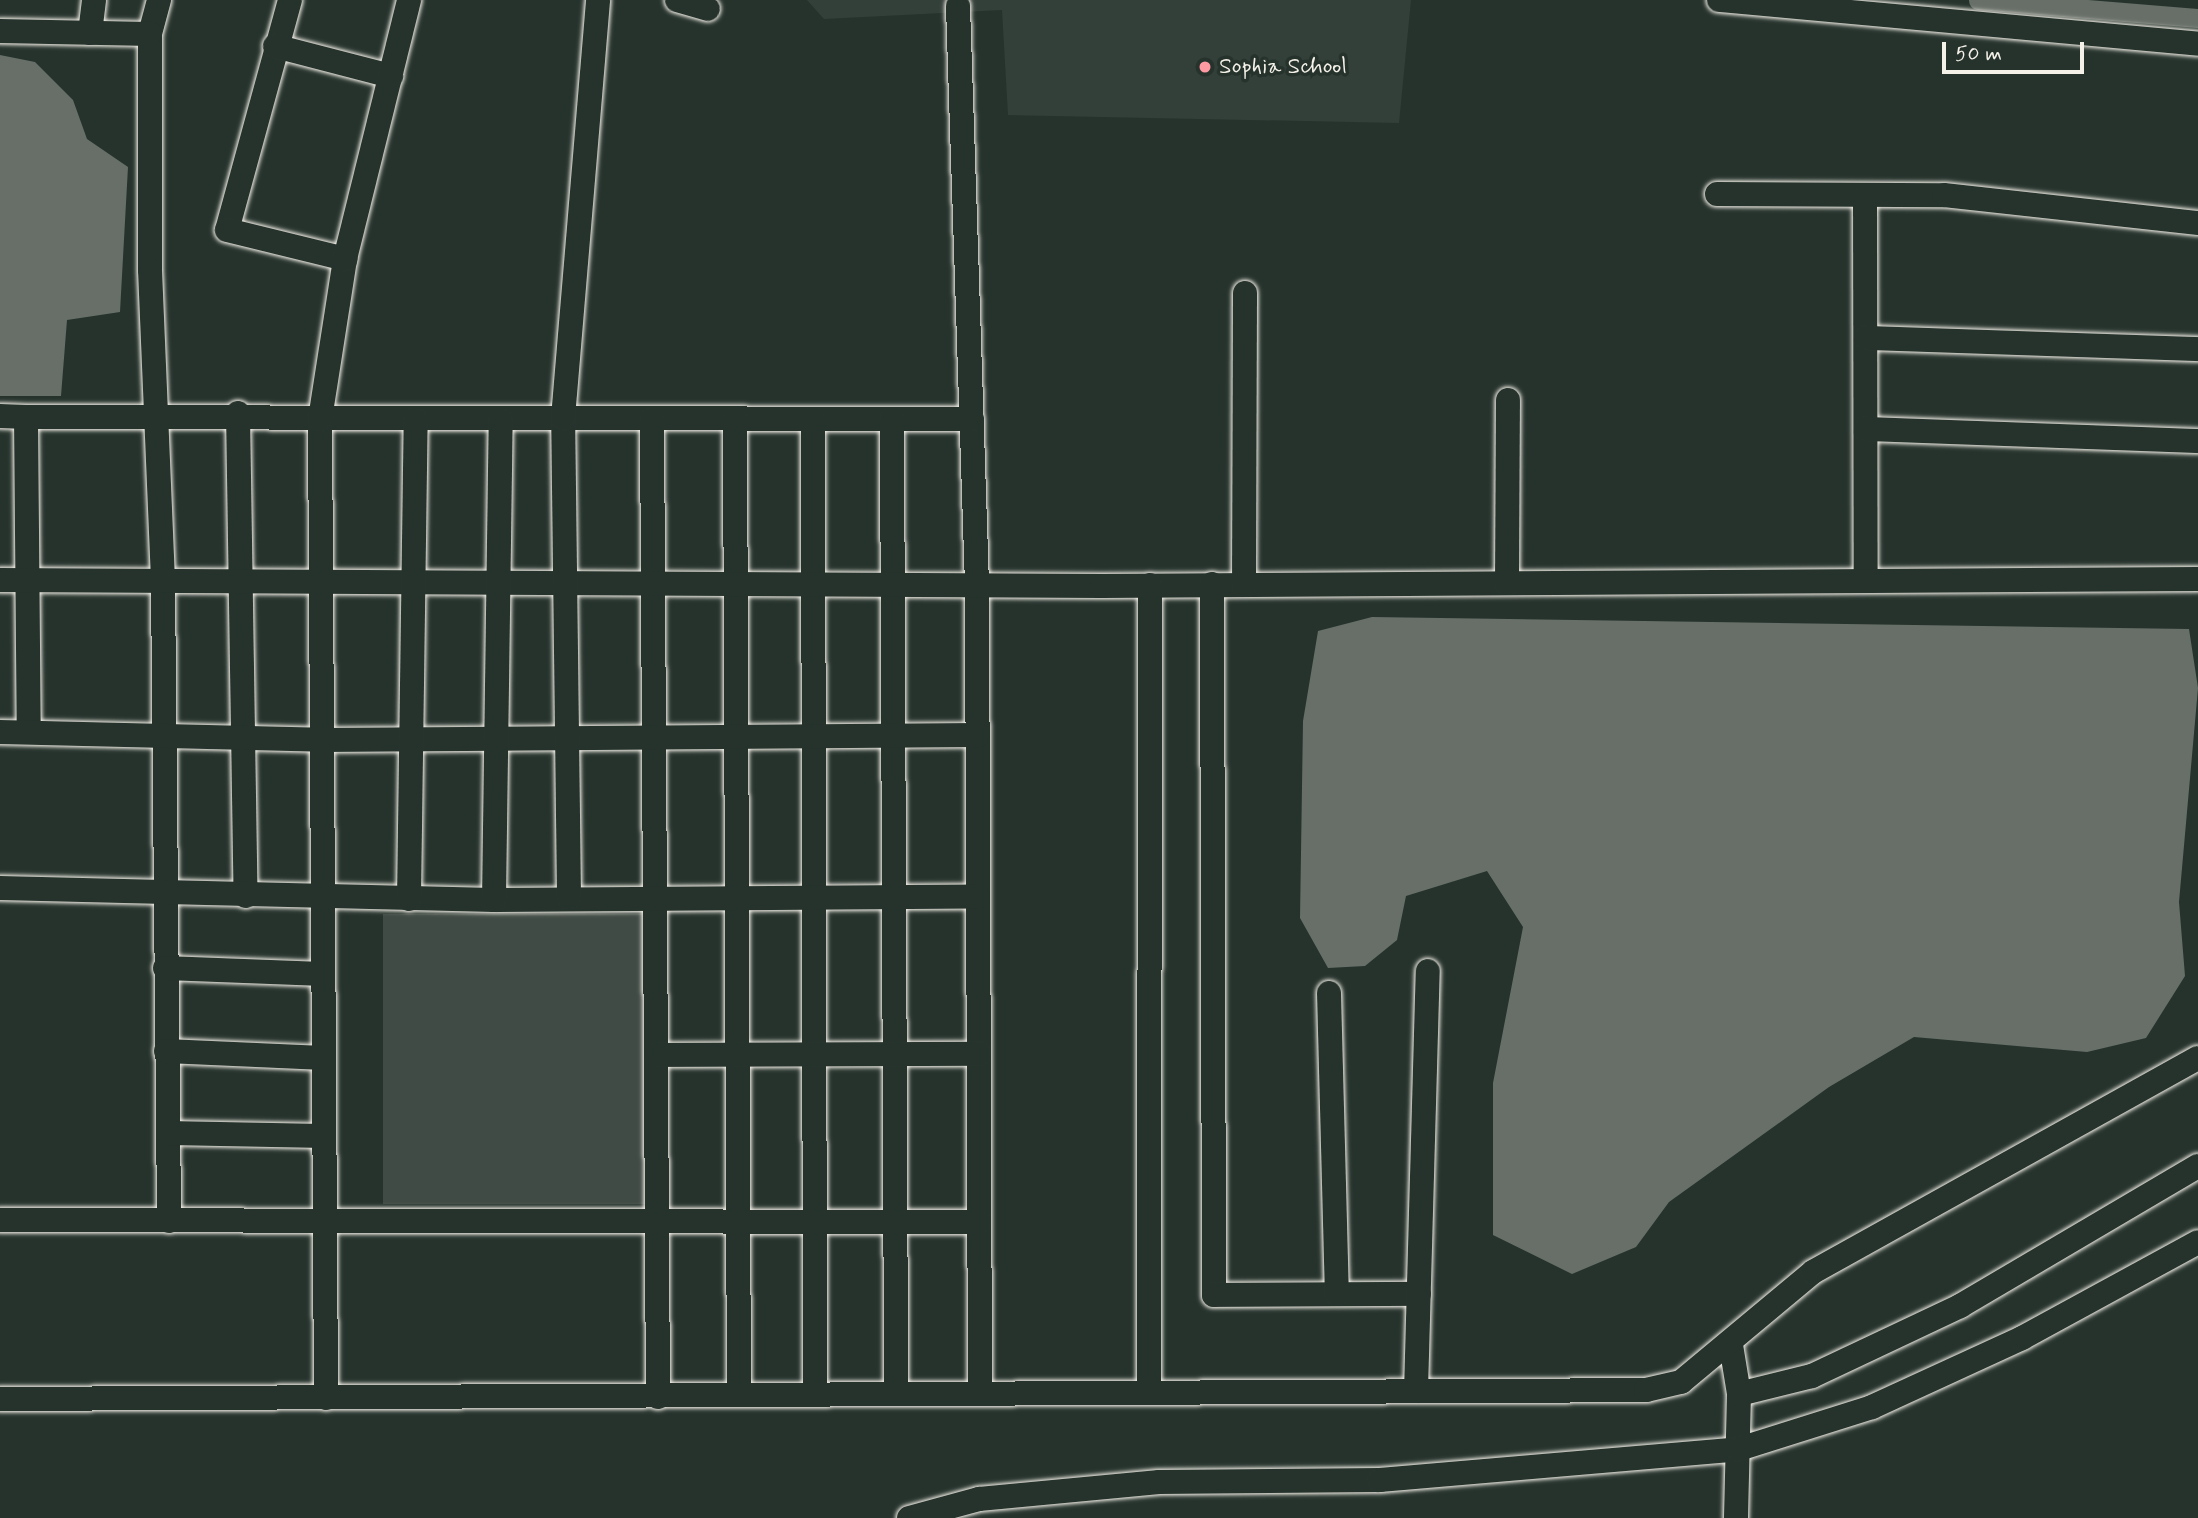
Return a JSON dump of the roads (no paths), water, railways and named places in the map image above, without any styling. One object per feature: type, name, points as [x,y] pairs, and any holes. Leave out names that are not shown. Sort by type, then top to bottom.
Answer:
[{"type":"street","points":[[90,33],[94,0]]},
{"type":"street","points":[[159,0],[150,34],[150,270],[163,581],[169,1221]]},
{"type":"street","points":[[290,0],[275,46],[227,230],[345,259]]},
{"type":"street","points":[[326,1398],[320,419],[345,259],[409,0]]},
{"type":"street","points":[[569,897],[563,418],[598,0]]},
{"type":"street","points":[[677,0],[708,9]]},
{"type":"street","points":[[1719,0],[2198,44]]},
{"type":"street","points":[[958,6],[977,584],[980,1392]]},
{"type":"street","points":[[0,31],[150,34]]},
{"type":"street","points":[[275,46],[391,76]]},
{"type":"street","points":[[1717,194],[1865,197],[1944,195],[2198,223]]},
{"type":"street","points":[[1865,197],[1866,580]]},
{"type":"street","points":[[1244,584],[1245,293]]},
{"type":"street","points":[[1866,338],[2198,349]]},
{"type":"street","points":[[1507,583],[1508,400]]},
{"type":"street","points":[[0,416],[238,413],[320,419],[416,420],[972,419]]},
{"type":"street","points":[[238,413],[246,896]]},
{"type":"street","points":[[26,417],[29,732]]},
{"type":"street","points":[[735,419],[739,1395]]},
{"type":"street","points":[[813,419],[811,583],[816,1394]]},
{"type":"street","points":[[892,419],[897,736],[894,1222],[896,1393]]},
{"type":"street","points":[[409,899],[416,420]]},
{"type":"street","points":[[494,900],[501,420]]},
{"type":"street","points":[[652,420],[658,1397]]},
{"type":"street","points":[[1866,429],[2198,441]]},
{"type":"street","points":[[0,580],[1150,585],[2198,579]]},
{"type":"street","points":[[1212,584],[1214,1294],[1419,1294]]},
{"type":"street","points":[[1149,1392],[1150,585]]},
{"type":"street","points":[[0,732],[322,740],[978,735]]},
{"type":"street","points":[[0,888],[322,898],[494,900],[569,897],[978,897]]},
{"type":"street","points":[[165,968],[323,974]]},
{"type":"street","points":[[1416,1391],[1428,971]]},
{"type":"street","points":[[1329,993],[1337,1294]]},
{"type":"street","points":[[166,1051],[324,1058]]},
{"type":"street","points":[[656,1055],[737,1057],[979,1054]]},
{"type":"street","points":[[0,1399],[1646,1390],[1681,1382],[1731,1345],[1812,1272],[2198,1058]]},
{"type":"street","points":[[167,1133],[324,1136]]},
{"type":"street","points":[[1739,1394],[1812,1376],[1960,1306],[2198,1166]]},
{"type":"street","points":[[0,1220],[979,1222]]},
{"type":"street","points":[[909,1518],[979,1499],[1159,1482],[1380,1480],[1739,1449],[1884,1401],[2022,1338],[2198,1242]]},
{"type":"street","points":[[1731,1345],[1739,1394],[1736,1518]]},
{"type":"waterway","points":[[1978,0],[2198,18]]},
{"type":"place","name":"Sophia School","points":[[1205,67]]}]
